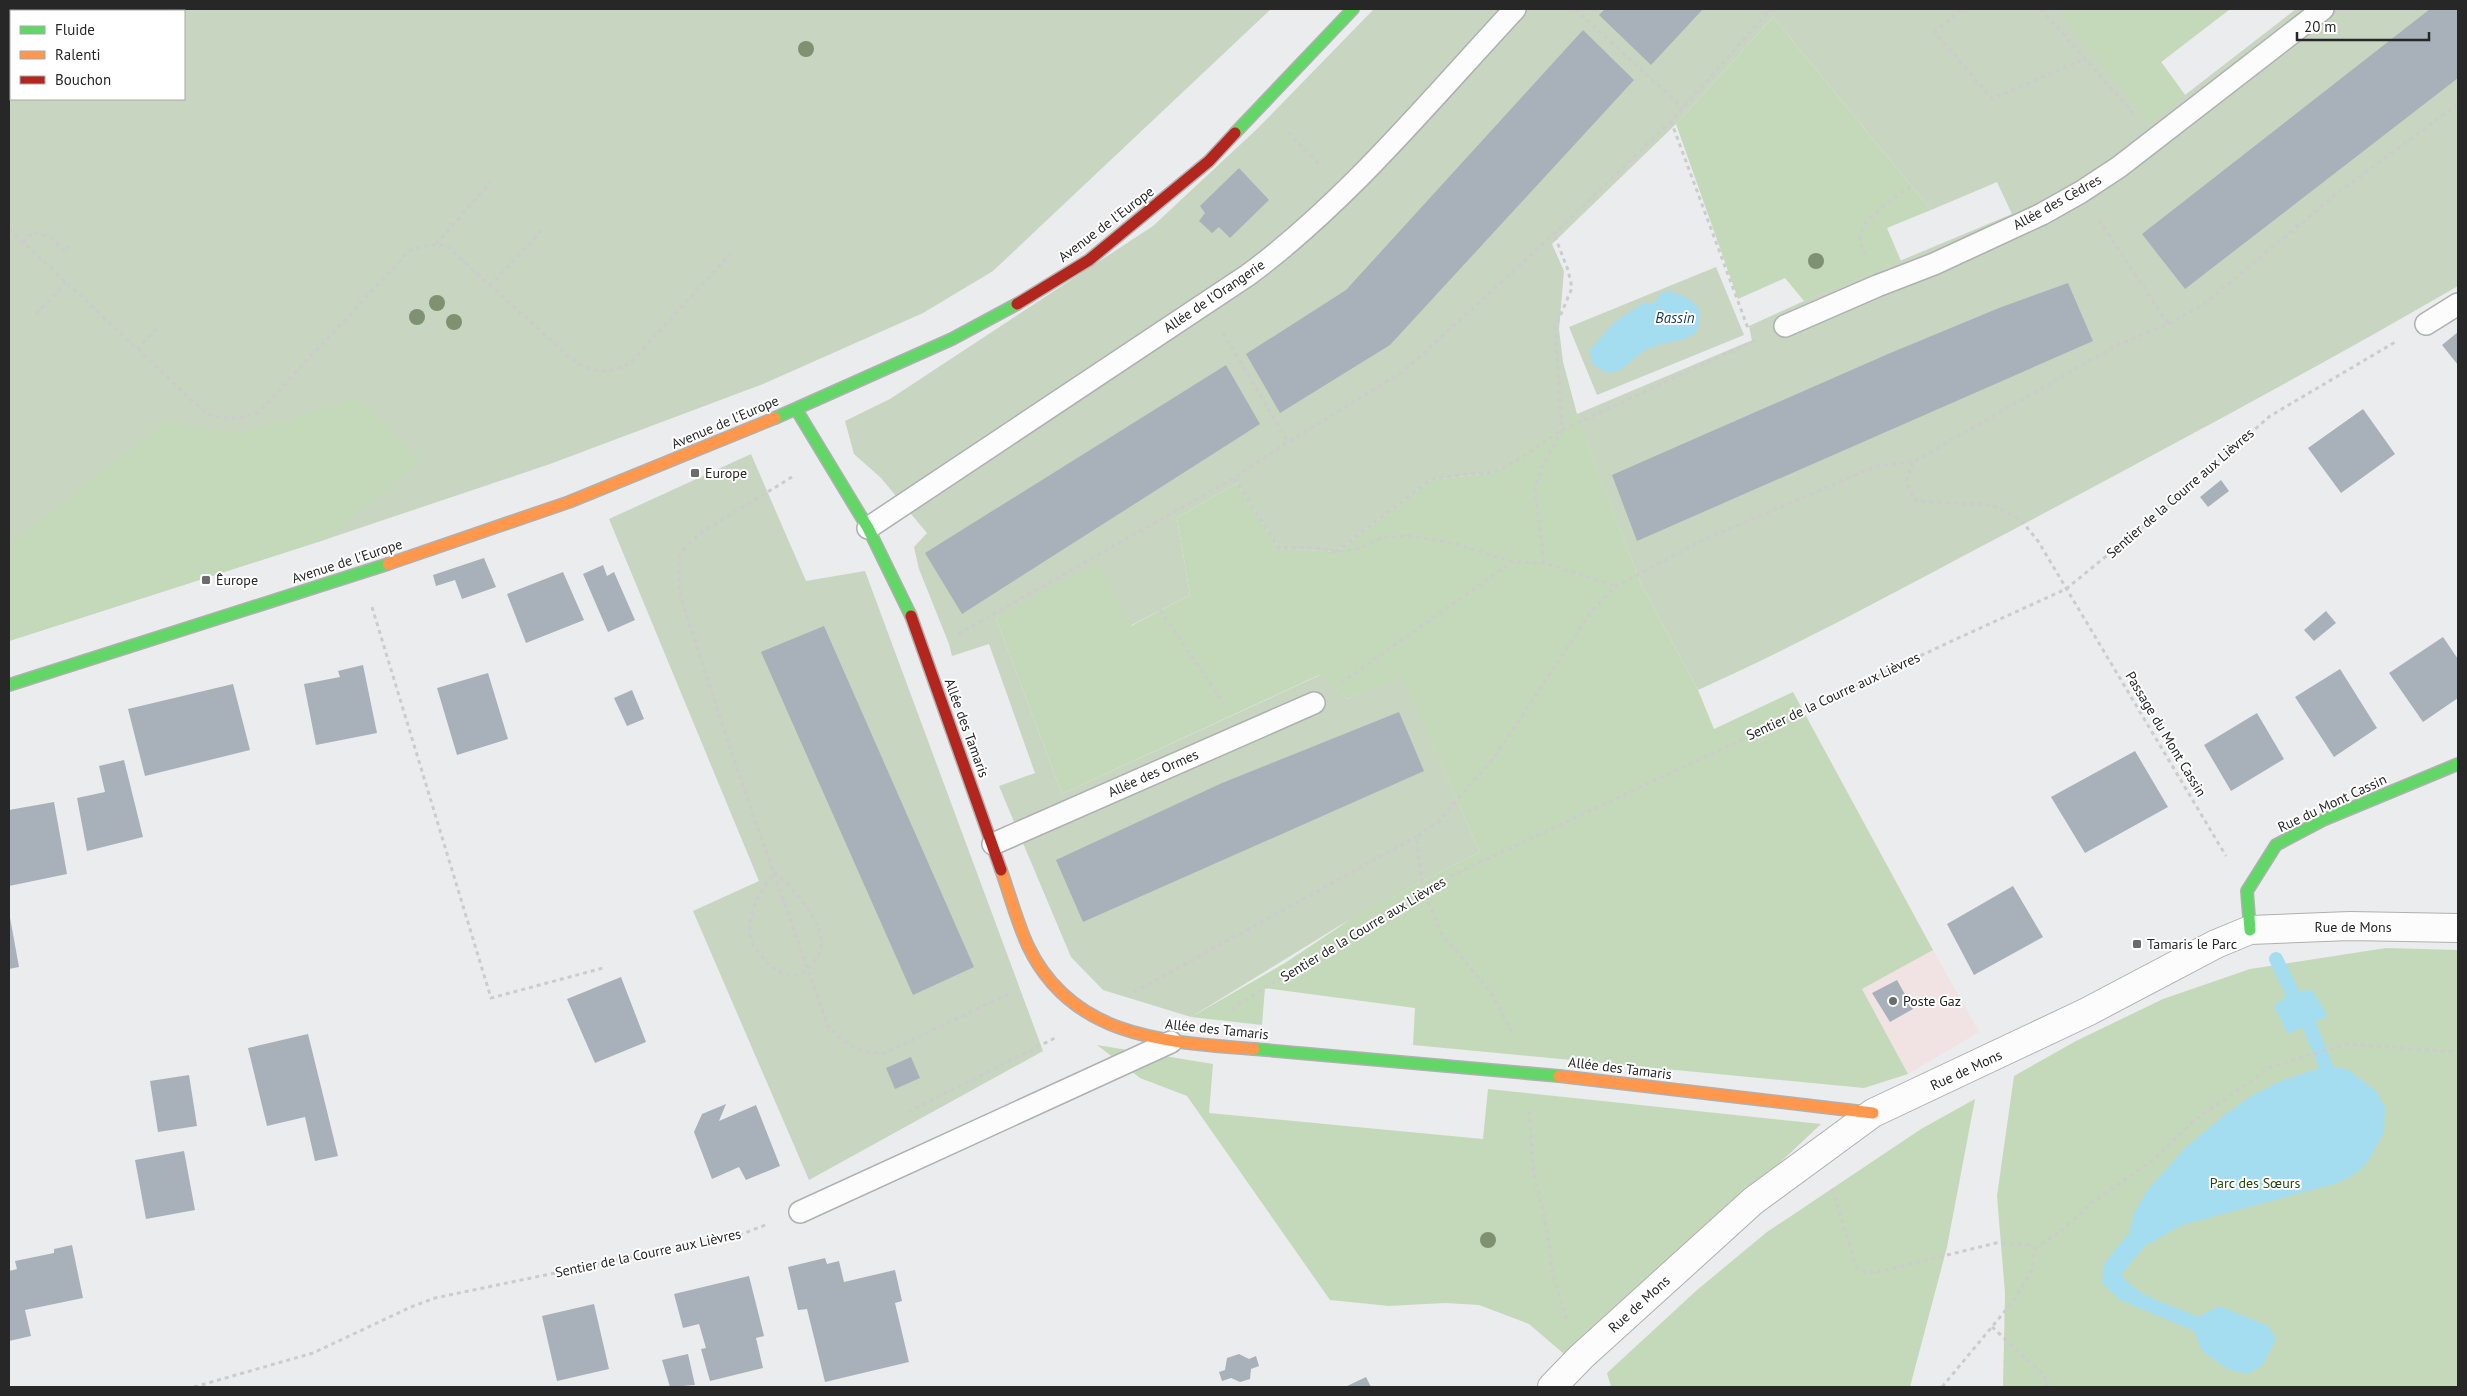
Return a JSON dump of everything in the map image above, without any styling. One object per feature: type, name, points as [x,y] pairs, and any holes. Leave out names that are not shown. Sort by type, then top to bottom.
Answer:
[{"type":"street","name":"Avenue de l'Europe","points":[[9,685],[362,573],[569,502],[796,409],[952,339],[995,317],[1089,260],[1209,161],[1353,9]]},
{"type":"street","name":"Allée des Tamaris","points":[[796,409],[868,528],[906,603],[1028,946],[1052,983],[1082,1010],[1094,1018],[1113,1026],[1174,1042],[1524,1072],[1873,1113]]},
{"type":"street","name":"Rue du Mont Cassin","points":[[2247,891],[2276,845],[2324,820],[2458,764]]},
{"type":"street","points":[[2247,891],[2250,930]]},
{"type":"street","name":"Rue de Mons","points":[[1552,1387],[1581,1357],[1753,1201],[1873,1113],[2087,1012],[2216,944],[2250,930],[2350,926],[2458,928]]},
{"type":"lane","name":"Allée de l'Orangerie","points":[[868,528],[1204,302],[1248,275],[1285,247],[1346,190],[1514,9]]},
{"type":"lane","name":"Allée des Cèdres","points":[[1786,326],[1877,286],[1934,264],[2042,214],[2081,192],[2156,138],[2323,9]]},
{"type":"lane","points":[[2426,324],[2458,304]]},
{"type":"lane","name":"Allée des Ormes","points":[[993,844],[1314,702]]},
{"type":"lane","points":[[800,1212],[1174,1042]]},
{"type":"path","points":[[1575,9],[1683,108]]},
{"type":"path","points":[[924,656],[971,625],[1234,478],[1288,442],[1404,371],[1554,234],[1670,121],[1771,9]]},
{"type":"path","points":[[1960,9],[1935,32],[1992,99],[2084,59]]},
{"type":"path","points":[[2040,9],[2156,138]]},
{"type":"path","points":[[908,1112],[1094,1018],[1135,991],[1416,837],[1438,822],[1496,755],[1591,612],[1616,586],[1703,540],[1877,466],[1913,462],[2115,346],[2168,324],[2203,304],[2335,195],[2458,104]]},
{"type":"path","points":[[1262,105],[1346,190]]},
{"type":"path","points":[[1670,121],[1753,341]]},
{"type":"path","points":[[436,244],[490,183]]},
{"type":"path","points":[[1877,286],[1860,240],[1861,229],[1867,221],[1911,186]]},
{"type":"path","points":[[2081,192],[2168,324]]},
{"type":"path","points":[[9,229],[207,414],[227,420],[242,419],[259,412],[409,251],[436,244],[447,246],[583,367],[600,372],[616,370],[630,363],[731,253]]},
{"type":"path","points":[[490,286],[541,230]]},
{"type":"path","points":[[23,242],[33,232],[50,237],[65,250],[69,246]]},
{"type":"path","points":[[1544,563],[1535,488],[1542,467],[1562,430],[1555,328],[1572,288],[1568,270],[1554,234]]},
{"type":"path","points":[[36,314],[66,282]]},
{"type":"path","points":[[1204,302],[1288,442]]},
{"type":"path","name":"Sentier de la Courre aux Lièvres","points":[[1174,1042],[1423,889],[2066,589],[2169,505],[2270,416],[2426,324]]},
{"type":"path","points":[[1336,552],[1430,480],[1464,474],[1492,473],[1524,456],[1562,430],[1786,326]]},
{"type":"path","points":[[138,349],[157,328]]},
{"type":"path","points":[[824,457],[699,534],[680,553],[679,592],[738,772],[828,1026],[848,1045],[865,1053],[885,1053],[1031,983],[1052,983]]},
{"type":"path","name":"Passage du Mont Cassin","points":[[1913,462],[1906,482],[1916,501],[1991,505],[2020,519],[2038,541],[2247,891]]},
{"type":"path","points":[[1234,478],[1279,548],[1314,548],[1336,552],[1361,548],[1382,537],[1412,536],[1457,544],[1512,562],[1544,563],[1616,586]]},
{"type":"path","points":[[1314,702],[1512,562]]},
{"type":"path","points":[[362,573],[491,998],[603,968]]},
{"type":"path","points":[[1160,610],[1244,733]]},
{"type":"path","points":[[1416,837],[1423,889],[1441,932],[1492,994]]},
{"type":"path","points":[[775,872],[808,908],[818,928],[822,945],[817,959],[808,970],[797,975],[781,973],[767,963],[752,943],[749,924],[752,912],[765,884],[775,872]]},
{"type":"path","points":[[1942,1387],[2015,1299],[2032,1269],[2035,1249],[2062,1230],[2092,1203],[2153,1160],[2196,1119],[2271,1067],[2346,1044],[2458,1052]]},
{"type":"path","points":[[1524,1072],[1533,1137],[1534,1175],[1548,1233],[1552,1271],[1567,1323]]},
{"type":"path","points":[[1834,1195],[1857,1268],[1864,1272],[1878,1272],[1996,1243],[2026,1244],[2035,1249]]},
{"type":"path","name":"Sentier de la Courre aux Lièvres","points":[[194,1387],[314,1353],[410,1307],[435,1298],[742,1234],[800,1212]]},
{"type":"path","points":[[1992,1327],[2044,1375],[2048,1387]]},
{"type":"shaded area","points":[[1933,950],[1979,1032],[1908,1074],[1862,989]]},
{"type":"green space","points":[[9,9],[1271,9],[993,271],[923,313],[763,384],[550,464],[327,539],[9,641]]},
{"type":"green space","points":[[1374,9],[2230,9],[2161,62],[2185,95],[2296,9],[2458,9],[2458,286],[2296,378],[1902,589],[1821,631],[1698,690],[1641,584],[1576,415],[1492,473],[1430,480],[1336,552],[1279,548],[1237,483],[1177,518],[1190,595],[1130,626],[996,618],[1062,794],[1320,675],[1347,699],[1402,675],[1480,852],[1410,887],[1339,926],[1191,1017],[1103,990],[1071,957],[999,786],[1035,773],[989,644],[952,656],[919,569],[914,547],[927,533],[881,478],[854,454],[845,421],[890,399],[1153,226],[1258,128]],"holes":[[[1773,17],[1931,210],[1997,182],[2012,214],[1749,326],[1752,341],[1577,414],[1563,362],[1559,329],[1564,271],[1552,244],[1676,124]]]},
{"type":"green space","points":[[2057,9],[2230,9],[2161,62],[2185,95],[2151,124]]},
{"type":"green space","points":[[1773,17],[1931,210],[1887,228],[1901,261],[1804,301],[1785,278],[1738,299],[1676,124]]},
{"type":"green space","points":[[1716,267],[1744,335],[1597,395],[1569,327]]},
{"type":"green space","points":[[359,397],[420,461],[327,539],[9,641],[9,544],[165,422],[241,434]]},
{"type":"green space","points":[[1576,414],[1641,584],[1698,690],[1714,729],[1793,692],[1933,950],[1862,989],[1908,1074],[1864,1088],[1413,1045],[1415,1008],[1265,988],[1262,1025],[1191,1017],[1285,963],[1366,909],[1480,852],[1402,676],[1347,699],[1319,675],[1062,794],[996,618],[1097,563],[1131,626],[1190,595],[1177,518],[1237,483],[1279,548],[1336,552],[1430,480],[1492,473]]},
{"type":"green space","points":[[751,454],[806,581],[865,571],[1043,1051],[809,1180],[693,911],[759,881],[609,519]]},
{"type":"green space","name":"Parc des Sœurs","points":[[2386,948],[2458,950],[2458,1387],[2003,1387],[2005,1293],[1997,1196],[2014,1076],[2076,1041],[2163,999],[2250,969]]},
{"type":"green space","points":[[1097,1045],[1213,1064],[1209,1113],[1483,1139],[1488,1089],[1821,1124],[1571,1360],[1529,1324],[1479,1305],[1445,1303],[1389,1306],[1330,1300],[1187,1096],[1140,1078]]},
{"type":"green space","points":[[1975,1099],[1947,1247],[1910,1387],[1611,1387],[1607,1373],[1697,1290],[1767,1232],[1921,1129]]},
{"type":"water","name":"Bassin","points":[[1668,291],[1691,300],[1696,305],[1700,318],[1699,326],[1694,335],[1648,349],[1616,372],[1601,370],[1592,363],[1590,349],[1615,322],[1643,303],[1654,304],[1660,294]]},
{"type":"water","points":[[2312,990],[2328,1016],[2288,1034],[2274,1006],[2292,992]]},
{"type":"water","points":[[2326,1066],[2347,1069],[2376,1091],[2385,1107],[2384,1132],[2369,1160],[2358,1172],[2338,1183],[2182,1225],[2145,1246],[2121,1275],[2129,1284],[2147,1296],[2197,1317],[2220,1306],[2268,1326],[2276,1339],[2262,1366],[2247,1374],[2227,1369],[2202,1351],[2194,1331],[2120,1300],[2102,1283],[2104,1264],[2129,1233],[2134,1213],[2146,1192],[2185,1148],[2227,1113],[2253,1095],[2278,1082]]},
{"type":"building","points":[[1605,9],[1703,9],[1651,65],[1599,15]]},
{"type":"building","points":[[2430,9],[2458,9],[2458,78],[2185,289],[2142,234]]},
{"type":"building","points":[[1583,30],[1634,80],[1390,345],[1280,413],[1246,354],[1346,290]]},
{"type":"building","points":[[1239,168],[1269,200],[1230,238],[1219,227],[1212,233],[1199,221],[1205,213],[1200,206]]},
{"type":"building","points":[[2068,283],[2093,341],[1637,541],[1612,475],[1888,354],[1999,308]]},
{"type":"building","points":[[2458,332],[2458,365],[2442,345]]},
{"type":"building","points":[[1226,365],[1260,424],[962,614],[925,553]]},
{"type":"building","points":[[2363,409],[2395,454],[2341,493],[2308,448]]},
{"type":"building","points":[[2221,480],[2229,491],[2208,507],[2200,497]]},
{"type":"building","points":[[484,558],[496,587],[462,599],[455,580],[436,586],[433,575]]},
{"type":"building","points":[[603,565],[607,576],[614,572],[635,620],[608,632],[583,574]]},
{"type":"building","points":[[563,572],[584,620],[526,643],[507,594]]},
{"type":"building","points":[[2326,611],[2336,623],[2314,641],[2304,630]]},
{"type":"building","points":[[824,626],[974,967],[913,995],[761,652]]},
{"type":"building","points":[[2443,637],[2458,659],[2458,698],[2423,722],[2389,673]]},
{"type":"building","points":[[363,665],[377,733],[316,745],[304,684],[340,677],[338,671]]},
{"type":"building","points":[[2340,669],[2377,728],[2334,757],[2295,697]]},
{"type":"building","points":[[488,673],[508,739],[457,755],[437,688]]},
{"type":"building","points":[[233,684],[250,750],[145,776],[128,709]]},
{"type":"building","points":[[632,690],[644,719],[627,726],[614,698]]},
{"type":"building","points":[[1399,712],[1424,771],[1083,922],[1056,860],[1222,783]]},
{"type":"building","points":[[2257,713],[2284,759],[2231,791],[2204,745]]},
{"type":"building","points":[[2135,751],[2168,807],[2085,853],[2051,797]]},
{"type":"building","points":[[124,760],[143,837],[87,851],[77,798],[105,792],[99,766]]},
{"type":"building","points":[[54,802],[67,874],[9,886],[9,810]]},
{"type":"building","points":[[2013,886],[2043,937],[1974,975],[1947,924]]},
{"type":"building","points":[[9,912],[19,967],[9,969]]},
{"type":"building","points":[[621,977],[646,1042],[595,1063],[567,999]]},
{"type":"building","name":"Poste Gaz","points":[[1897,980],[1913,1009],[1890,1022],[1872,993]]},
{"type":"building","points":[[308,1034],[338,1156],[315,1161],[305,1117],[267,1126],[248,1048]]},
{"type":"building","points":[[911,1057],[920,1078],[895,1089],[886,1068]]},
{"type":"building","points":[[189,1075],[197,1126],[158,1132],[150,1081]]},
{"type":"building","points":[[726,1104],[719,1121],[756,1105],[780,1166],[746,1180],[739,1167],[712,1179],[694,1132],[702,1114]]},
{"type":"building","points":[[184,1151],[195,1210],[146,1219],[135,1160]]},
{"type":"building","points":[[72,1245],[83,1298],[25,1310],[31,1336],[9,1341],[9,1271],[17,1269],[15,1261],[54,1253],[54,1249]]},
{"type":"building","points":[[825,1258],[827,1264],[839,1261],[844,1282],[895,1270],[902,1301],[895,1303],[909,1362],[825,1382],[807,1309],[798,1310],[788,1267]]},
{"type":"building","points":[[749,1276],[764,1336],[756,1338],[763,1368],[710,1381],[701,1349],[706,1348],[699,1324],[683,1328],[674,1294]]},
{"type":"building","points":[[594,1304],[609,1369],[557,1381],[542,1316]]},
{"type":"building","points":[[688,1354],[695,1385],[670,1387],[662,1360]]},
{"type":"building","points":[[1239,1354],[1249,1359],[1256,1356],[1259,1366],[1251,1369],[1250,1379],[1240,1382],[1231,1378],[1222,1381],[1219,1372],[1225,1370],[1227,1358]]},
{"type":"building","points":[[1366,1377],[1371,1387],[1345,1387]]},
{"type":"waterway","points":[[2276,959],[2292,992]]},
{"type":"waterway","points":[[2309,1025],[2326,1066]]},
{"type":"traffic: fast","points":[[1235,133],[1353,9]]},
{"type":"traffic: fast","points":[[775,418],[952,339],[1017,304]]},
{"type":"traffic: fast","points":[[796,409],[868,528],[911,616]]},
{"type":"traffic: fast","points":[[9,685],[388,564]]},
{"type":"traffic: fast","points":[[2250,930],[2247,891],[2276,845],[2323,820],[2458,764]]},
{"type":"traffic: fast","points":[[1254,1049],[1559,1076]]},
{"type":"traffic: slow","points":[[388,564],[569,502],[775,418]]},
{"type":"traffic: slow","points":[[1001,870],[1028,946],[1047,977],[1069,1000],[1095,1017],[1124,1029],[1155,1038],[1254,1049]]},
{"type":"traffic: slow","points":[[1559,1076],[1873,1113]]},
{"type":"traffic: jam","points":[[1017,304],[1089,260],[1209,161],[1235,133]]},
{"type":"traffic: jam","points":[[911,616],[1001,870]]},
{"type":"place","name":"Europe","points":[[695,473]]},
{"type":"place","name":"Êurope","points":[[206,580]]},
{"type":"place","name":"Tamaris le Parc","points":[[2137,944]]},
{"type":"place","name":"Poste Gaz","points":[[1893,1001]]}]
